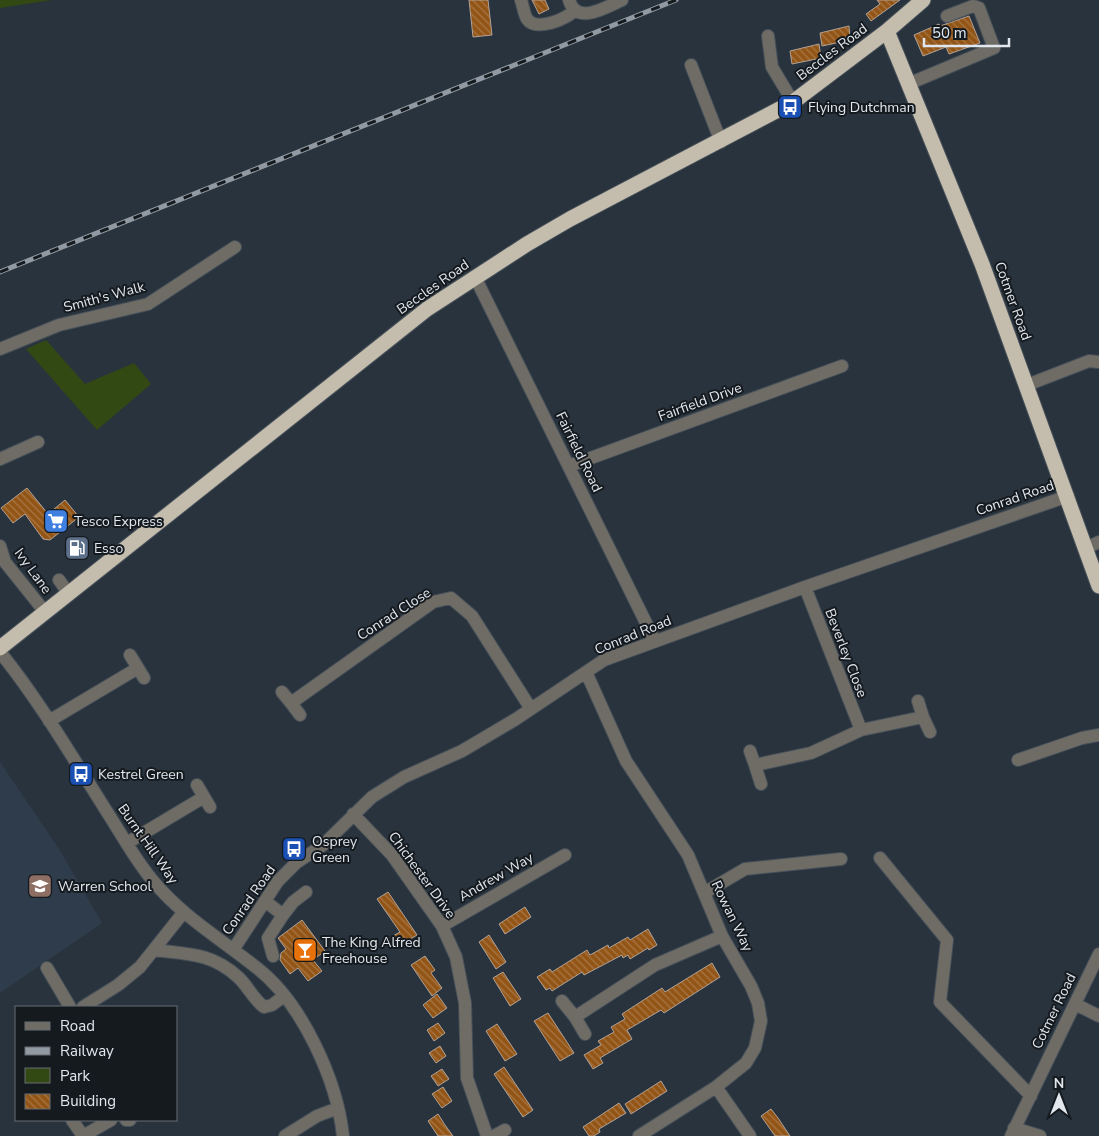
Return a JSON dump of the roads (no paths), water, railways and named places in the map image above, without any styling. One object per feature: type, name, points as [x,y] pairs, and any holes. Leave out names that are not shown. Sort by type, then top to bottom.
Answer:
[{"type":"highway","name":"Beccles Road","points":[[0,648],[427,309],[526,244],[611,196],[721,142],[793,102],[886,31],[909,6],[923,0]]},
{"type":"highway","name":"Cotmer Road","points":[[886,31],[982,264],[1068,496],[1092,545],[1099,586]]},
{"type":"street","points":[[521,0],[527,19],[531,23],[539,24],[564,20],[572,5],[581,14],[589,14],[622,0]]},
{"type":"street","points":[[908,84],[994,48],[979,8],[973,6],[947,16]]},
{"type":"street","points":[[768,36],[772,67],[793,102]]},
{"type":"street","points":[[692,65],[721,142]]},
{"type":"street","name":"Smith's Walk","points":[[0,349],[58,325],[148,304],[235,247]]},
{"type":"street","name":"Fairfield Road","points":[[475,277],[655,641]]},
{"type":"street","points":[[1027,385],[1090,362],[1099,362]]},
{"type":"street","name":"Fairfield Drive","points":[[569,466],[842,366]]},
{"type":"street","points":[[0,459],[38,442]]},
{"type":"street","name":"Conrad Road","points":[[233,950],[278,880],[296,862],[323,845],[372,797],[404,777],[462,751],[531,709],[604,660],[804,587],[1068,496]]},
{"type":"street","name":"Ivy Lane","points":[[0,546],[5,562],[45,612]]},
{"type":"street","points":[[59,580],[69,594]]},
{"type":"street","name":"Beverley Close","points":[[804,587],[837,674],[861,730]]},
{"type":"street","name":"Conrad Close","points":[[291,703],[434,602],[451,598],[472,616],[531,709]]},
{"type":"street","name":"Burnt Hill Way","points":[[0,652],[32,692],[152,881],[182,913],[259,969],[284,996],[314,1041],[331,1080],[343,1136]]},
{"type":"street","points":[[49,721],[141,673],[130,655]]},
{"type":"street","name":"Rowan Way","points":[[586,672],[626,761],[683,847],[722,936],[751,986],[758,1003],[761,1021],[755,1048],[746,1063],[716,1087],[639,1136]]},
{"type":"street","points":[[282,692],[300,715]]},
{"type":"street","points":[[918,701],[930,732]]},
{"type":"street","points":[[755,765],[811,753],[861,730],[924,717]]},
{"type":"street","points":[[1018,760],[1082,738],[1099,735]]},
{"type":"street","points":[[750,751],[761,784]]},
{"type":"street","points":[[127,843],[207,802],[197,785]]},
{"type":"street","name":"Chichester Drive","points":[[353,814],[392,855],[442,926],[456,957],[465,1004],[467,1078],[487,1136]]},
{"type":"street","name":"Andrew Way","points":[[442,926],[565,855]]},
{"type":"street","points":[[880,858],[947,940],[940,1002],[1031,1096]]},
{"type":"street","points":[[704,893],[745,869],[841,860]]},
{"type":"street","points":[[273,956],[268,938],[282,915],[293,902],[306,892]]},
{"type":"street","points":[[265,901],[282,915]]},
{"type":"street","points":[[85,1006],[118,986],[140,968],[182,913]]},
{"type":"street","points":[[575,1017],[655,965],[722,936]]},
{"type":"street","points":[[154,950],[213,959],[240,978],[256,1001],[264,1007],[272,1005],[284,996]]},
{"type":"street","name":"Cotmer Road","points":[[1012,1132],[1099,954]]},
{"type":"street","points":[[47,968],[69,1006]]},
{"type":"street","points":[[562,1001],[575,1017],[585,1034]]},
{"type":"street","points":[[1075,1004],[1099,1016]]},
{"type":"street","points":[[716,1087],[750,1136]]},
{"type":"street","points":[[285,1136],[317,1116],[338,1108]]},
{"type":"street","points":[[73,1121],[83,1136],[109,1121]]},
{"type":"street","points":[[1012,1132],[1040,1136]]},
{"type":"railway","points":[[0,272],[676,0]]},
{"type":"place","name":"Flying Dutchman","points":[[790,107]]},
{"type":"place","name":"Tesco Express","points":[[56,521]]},
{"type":"place","name":"Esso","points":[[77,548]]},
{"type":"place","name":"Kestrel Green","points":[[81,774]]},
{"type":"place","name":"Osprey Green","points":[[294,849]]},
{"type":"place","name":"Warren School","points":[[40,886]]},
{"type":"place","name":"The King Alfred Freehouse","points":[[305,950]]}]
